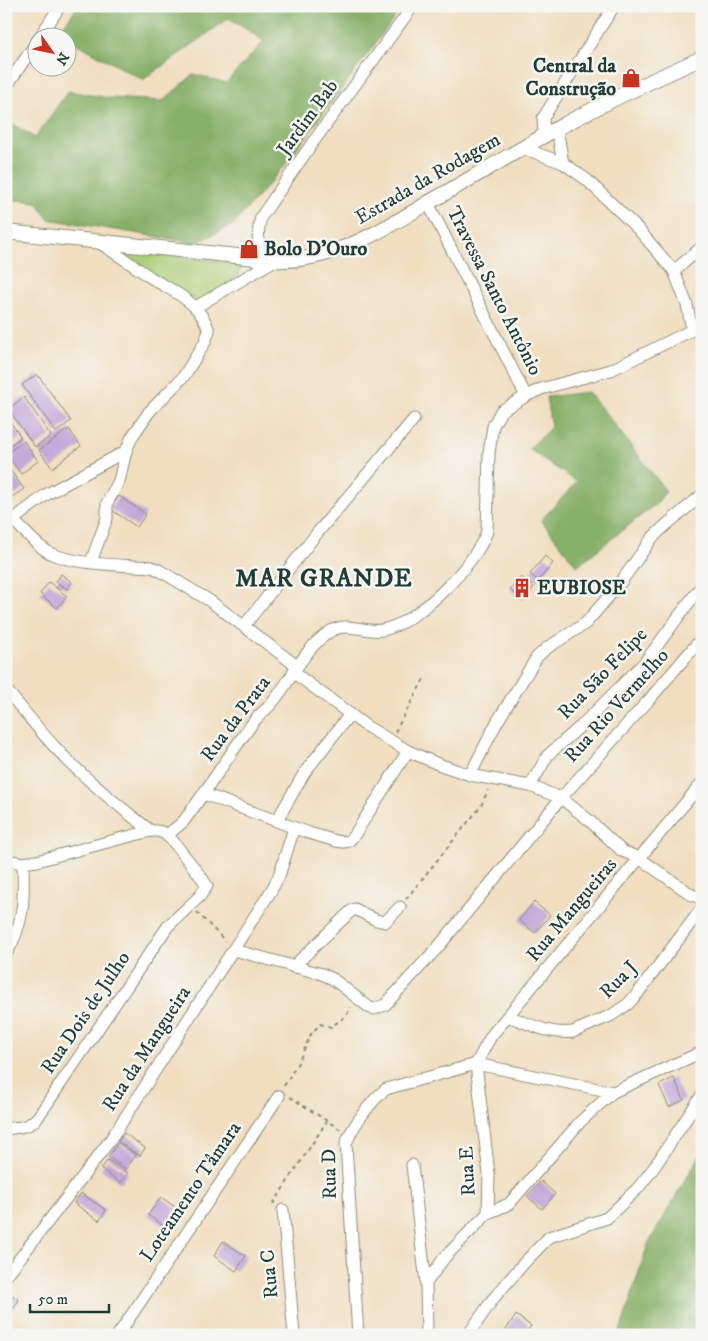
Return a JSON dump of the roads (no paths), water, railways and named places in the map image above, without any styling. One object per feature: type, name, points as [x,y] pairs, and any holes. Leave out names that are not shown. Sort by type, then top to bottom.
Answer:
[{"type":"main road","name":"Estrada da Rodagem","points":[[6,232],[97,240],[268,260],[304,259],[325,255],[343,248],[428,203],[557,129],[644,84],[702,58]]},
{"type":"street","points":[[45,28],[60,6]]},
{"type":"street","name":"Jardim Bab","points":[[268,260],[258,245],[258,230],[261,217],[310,145],[413,6]]},
{"type":"street","points":[[544,136],[543,118],[614,6]]},
{"type":"street","points":[[6,87],[28,54]]},
{"type":"street","points":[[557,129],[563,163]]},
{"type":"street","points":[[523,148],[563,163],[586,180],[638,229],[674,271],[684,293],[692,330],[702,338]]},
{"type":"street","name":"Travessa Santo Antônio","points":[[428,203],[526,396]]},
{"type":"street","points":[[90,562],[106,524],[108,503],[118,481],[126,451],[140,423],[177,384],[205,342],[209,331],[196,307],[185,297],[152,278],[97,240]]},
{"type":"street","points":[[674,271],[702,247]]},
{"type":"street","points":[[196,307],[268,260]]},
{"type":"street","name":"Rua da Prata","points":[[167,835],[183,822],[256,719],[276,700],[312,646],[331,631],[341,627],[383,630],[392,628],[430,603],[471,561],[483,543],[487,531],[489,453],[492,426],[501,411],[541,389],[611,370],[692,330]]},
{"type":"street","points":[[244,626],[318,532],[414,419]]},
{"type":"street","points":[[126,451],[47,494],[9,522],[49,553],[90,562],[152,567],[159,570],[210,601],[244,626],[366,726],[408,751],[438,764],[470,775],[530,786],[560,798],[590,821],[622,852],[639,858],[692,895],[702,898]]},
{"type":"street","points":[[470,775],[497,722],[537,657],[547,648],[586,622],[621,582],[652,538],[702,495]]},
{"type":"street","name":"Rua São Felipe","points":[[530,786],[548,755],[582,725],[645,662],[702,585]]},
{"type":"street","name":"Rua Rio Vermelho","points":[[293,967],[322,974],[333,979],[356,998],[374,1009],[389,1002],[463,918],[560,798],[702,638]]},
{"type":"street","points":[[6,690],[53,746],[73,766],[98,789],[151,831]]},
{"type":"street","points":[[278,820],[305,772],[350,714]]},
{"type":"street","points":[[204,794],[278,820],[294,828],[336,841],[349,841],[408,751]]},
{"type":"street","name":"Rua Mangueiras","points":[[476,1064],[492,1036],[508,1016],[702,783]]},
{"type":"street","name":"Rua da Mangueira","points":[[6,1276],[72,1192],[111,1138],[234,950],[277,883],[294,828]]},
{"type":"street","points":[[6,860],[23,863],[151,831],[167,835]]},
{"type":"street","name":"Rua Dois de Julho","points":[[6,1129],[25,1127],[38,1116],[168,926],[200,896],[207,886],[167,835]]},
{"type":"street","points":[[6,954],[20,926],[24,892],[23,863]]},
{"type":"street","points":[[234,950],[293,967],[350,911],[354,910],[385,922],[400,907]]},
{"type":"street","name":"Rua J","points":[[508,1016],[547,1031],[564,1034],[573,1032],[621,1010],[638,993],[702,908]]},
{"type":"street","points":[[488,1212],[509,1204],[581,1121],[614,1092],[702,1052]]},
{"type":"street","points":[[476,1064],[614,1092]]},
{"type":"street","name":"Rua D","points":[[358,1335],[346,1155],[346,1144],[349,1135],[377,1097],[386,1089],[476,1064]]},
{"type":"street","name":"Rua E","points":[[426,1283],[445,1257],[488,1212],[489,1174],[476,1064]]},
{"type":"street","name":"Loteamento Tâmara","points":[[118,1335],[280,1093]]},
{"type":"street","points":[[468,1335],[524,1263],[550,1238],[607,1218],[638,1188],[653,1169],[702,1095]]},
{"type":"street","points":[[412,1165],[426,1283],[427,1335]]},
{"type":"street","name":"Rua C","points":[[284,1210],[294,1335]]},
{"type":"place","name":"Central da Construção","points":[[631,78]]},
{"type":"place","name":"Bolo D'Ouro","points":[[249,249]]},
{"type":"place","name":"EUBIOSE","points":[[522,588]]},
{"type":"district","name":"MAR GRANDE","points":[[324,578]]}]
